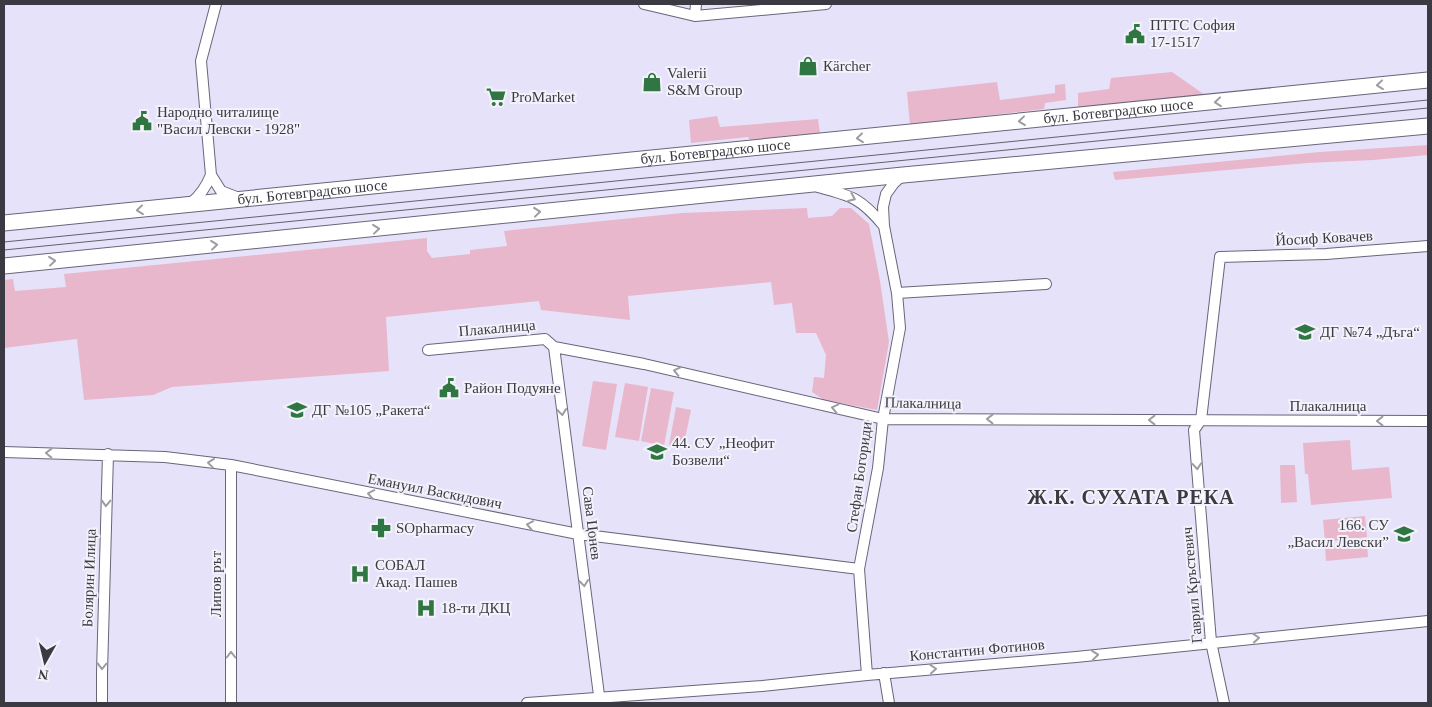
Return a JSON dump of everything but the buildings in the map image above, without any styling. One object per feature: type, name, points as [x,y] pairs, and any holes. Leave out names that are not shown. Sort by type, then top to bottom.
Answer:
[{"type":"main road","name":"бул. Ботевградско шосе","points":[[4,223],[1428,80]]},
{"type":"main road","points":[[4,266],[903,175],[1428,126]]},
{"type":"street","points":[[188,205],[199,197],[206,188],[211,175],[201,60],[216,4]]},
{"type":"street","points":[[644,4],[695,16],[826,4]]},
{"type":"street","points":[[695,16],[696,4]]},
{"type":"street","points":[[211,175],[221,191],[245,200]]},
{"type":"street","name":"Стефан Богориди","points":[[867,675],[859,569],[878,468],[883,418],[900,328],[897,293],[884,226],[883,207],[886,194],[903,175]]},
{"type":"street","points":[[810,185],[857,199],[870,209],[884,226]]},
{"type":"street","name":"Йосиф Ковачев","points":[[1220,257],[1326,254],[1428,246]]},
{"type":"street","name":"Гаврил Кръстевич","points":[[1220,257],[1201,420],[1194,430],[1211,642],[1224,703]]},
{"type":"street","points":[[897,293],[1046,284]]},
{"type":"street","name":"Плакалница","points":[[428,350],[538,338],[545,339],[554,347],[644,364],[883,418],[1428,422]]},
{"type":"street","name":"Сава Цонев","points":[[554,347],[599,701]]},
{"type":"street","name":"Емануил Васкидович","points":[[4,452],[164,457],[231,465],[578,534],[859,569]]},
{"type":"street","name":"Болярин Илица","points":[[102,703],[108,454]]},
{"type":"street","name":"Липов рът","points":[[231,465],[231,703]]},
{"type":"street","name":"Константин Фотинов","points":[[527,703],[599,701],[1076,657],[1428,621]]},
{"type":"street","points":[[884,674],[889,703]]},
{"type":"shaded area","points":[[1172,72],[1205,95],[1078,107],[1078,93],[1109,89],[1111,78]]},
{"type":"shaded area","points":[[997,82],[1000,100],[1055,93],[1055,85],[1065,84],[1066,100],[1045,103],[1044,109],[910,125],[907,92]]},
{"type":"shaded area","points":[[717,116],[720,127],[818,119],[820,133],[750,140],[748,137],[691,143],[689,120]]},
{"type":"shaded area","points":[[1428,145],[1428,155],[1373,160],[1307,163],[1115,180],[1113,172],[1320,152]]},
{"type":"shaded area","points":[[807,208],[808,218],[832,216],[840,208],[851,208],[869,224],[889,342],[877,410],[824,400],[812,392],[814,377],[824,378],[826,355],[816,333],[796,333],[792,303],[774,305],[771,282],[628,296],[630,320],[541,310],[539,301],[386,317],[389,371],[172,387],[153,395],[84,400],[77,339],[4,348],[4,280],[13,279],[15,291],[66,287],[64,274],[427,238],[427,251],[432,258],[470,254],[470,250],[507,246],[504,231],[682,213]]},
{"type":"shaded area","points":[[593,381],[617,384],[606,450],[582,446]]},
{"type":"shaded area","points":[[625,383],[648,387],[639,441],[615,437]]},
{"type":"shaded area","points":[[651,388],[674,392],[664,446],[641,441]]},
{"type":"shaded area","points":[[676,407],[691,410],[683,448],[669,445]]},
{"type":"shaded area","points":[[1350,440],[1352,470],[1389,467],[1392,498],[1311,505],[1308,474],[1305,474],[1303,443]]},
{"type":"shaded area","points":[[1280,465],[1295,465],[1297,502],[1281,503]]},
{"type":"shaded area","points":[[1365,516],[1367,537],[1325,542],[1323,520]]},
{"type":"shaded area","points":[[1367,542],[1368,557],[1326,561],[1325,547]]},
{"type":"tram line","points":[[4,242],[1428,100]]},
{"type":"tram line","points":[[4,250],[1428,108]]},
{"type":"place","name":"ПТТС София 17-1517","points":[[1135,34]]},
{"type":"place","name":"Кärcher","points":[[808,66]]},
{"type":"place","name":"Valerii S&M Group","points":[[652,82]]},
{"type":"place","name":"ProMarket","points":[[496,97]]},
{"type":"place","name":"Народно читалище \"Васил Левски - 1928\"","points":[[142,121]]},
{"type":"place","name":"ДГ №74 „Дъга“","points":[[1305,332]]},
{"type":"place","name":"Район Подуяне","points":[[449,388]]},
{"type":"place","name":"ДГ №105 „Ракета“","points":[[297,410]]},
{"type":"place","name":"44. СУ „Неофит Бозвели“","points":[[657,452]]},
{"type":"place","name":"SOpharmacy","points":[[381,528]]},
{"type":"place","name":"166. СУ „Васил Левски”","points":[[1404,534]]},
{"type":"place","name":"СОБАЛ Акад. Пашев","points":[[360,574]]},
{"type":"place","name":"18-ти ДКЦ","points":[[426,608]]},
{"type":"district","name":"Ж.К. СУХАТА РЕКА","points":[[1131,497]]}]
